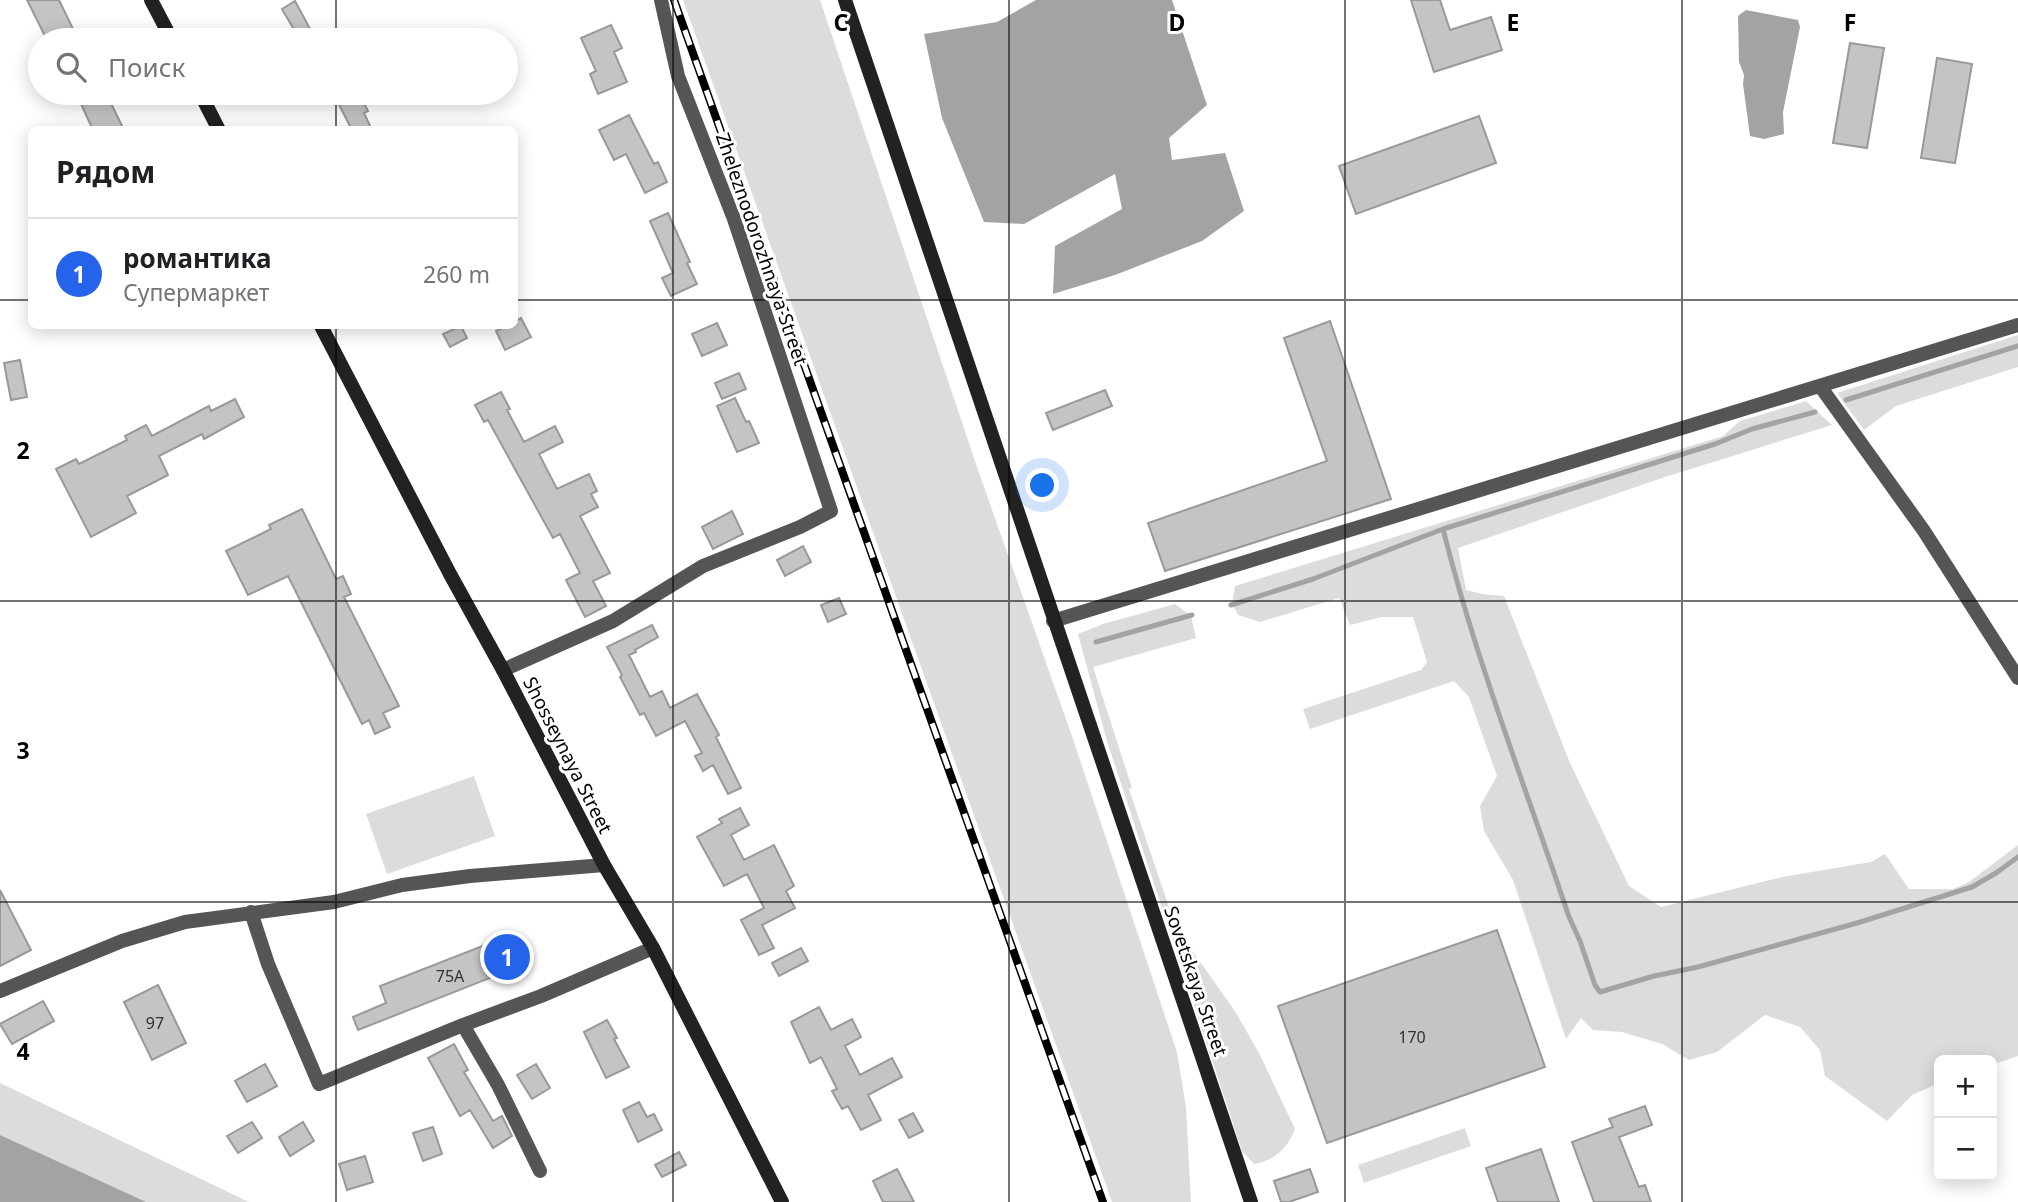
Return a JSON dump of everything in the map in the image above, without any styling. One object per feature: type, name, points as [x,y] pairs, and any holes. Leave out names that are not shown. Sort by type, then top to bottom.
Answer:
[{"type":"main road","points":[[151,0],[166,28]]},
{"type":"main road","name":"Sovetskaya Street","points":[[845,0],[1251,1202]]},
{"type":"main road","points":[[206,105],[217,126]]},
{"type":"main road","name":"Shosseynaya Street","points":[[323,329],[604,865],[653,948],[782,1202]]},
{"type":"street","name":"Zheleznodorozhnaya Street","points":[[503,670],[613,621],[702,566],[800,527],[831,511],[734,219],[678,76],[661,0]]},
{"type":"street","points":[[1054,621],[2018,325]]},
{"type":"street","points":[[1820,386],[1924,531],[2018,678]]},
{"type":"street","points":[[0,992],[122,941],[185,922],[334,902],[402,885],[470,876],[604,865]]},
{"type":"street","points":[[251,912],[268,964],[319,1084],[541,996],[653,948]]},
{"type":"street","points":[[463,1025],[498,1085],[540,1171]]},
{"type":"shaded area","points":[[683,0],[820,0],[978,470],[1073,739],[1177,1052],[1186,1107],[1191,1202],[1112,1202]]},
{"type":"shaded area","points":[[1036,0],[1172,0],[1207,105],[1169,138],[1172,160],[1225,153],[1244,211],[1202,241],[1115,275],[1053,294],[1055,246],[1122,209],[1115,174],[1024,224],[984,222],[942,118],[924,34],[997,22]]},
{"type":"shaded area","points":[[1746,10],[1798,20],[1800,27],[1783,112],[1784,134],[1764,139],[1750,136],[1744,75],[1739,62],[1738,16]]},
{"type":"shaded area","points":[[2018,335],[2018,367],[1896,406],[1864,430],[1837,393]]},
{"type":"shaded area","points":[[1806,401],[1832,425],[1665,477],[1458,548],[1466,590],[1504,596],[1570,763],[1629,886],[1661,907],[1782,877],[1871,862],[1885,854],[1909,889],[1953,889],[1969,882],[2018,845],[2018,1056],[1997,1063],[1997,1055],[1934,1055],[1934,1085],[1912,1095],[1887,1121],[1825,1076],[1820,1050],[1800,1027],[1765,1015],[1717,1052],[1689,1060],[1662,1044],[1622,1032],[1593,1030],[1581,1018],[1566,1039],[1513,880],[1484,831],[1480,806],[1497,776],[1469,697],[1454,681],[1310,729],[1303,709],[1421,670],[1427,662],[1413,617],[1382,617],[1350,625],[1339,598],[1260,622],[1238,615],[1232,604],[1235,586],[1723,436],[1740,421]]},
{"type":"shaded area","points":[[1175,604],[1191,616],[1196,638],[1093,667],[1132,788],[1129,789],[1176,928],[1235,1011],[1260,1055],[1295,1129],[1279,1152],[1268,1160],[1254,1164],[1242,1151],[1107,741],[1078,634],[1103,624]]},
{"type":"shaded area","points":[[474,776],[495,836],[387,874],[366,814]]},
{"type":"shaded area","points":[[0,1083],[249,1202],[111,1202],[0,1157]]},
{"type":"shaded area","points":[[1465,1128],[1471,1146],[1364,1183],[1358,1165]]},
{"type":"shaded area","points":[[0,1135],[146,1202],[0,1202]]},
{"type":"building","points":[[27,0],[59,0],[73,28],[41,28]]},
{"type":"building","points":[[1411,0],[1440,0],[1450,30],[1491,17],[1502,50],[1434,72]]},
{"type":"building","points":[[295,1],[310,28],[293,28],[282,9]]},
{"type":"building","points":[[611,25],[622,48],[614,52],[627,82],[598,94],[590,74],[596,71],[581,38]]},
{"type":"building","points":[[1850,43],[1884,48],[1867,148],[1833,143]]},
{"type":"building","points":[[1937,58],[1972,64],[1955,163],[1921,158]]},
{"type":"building","points":[[82,105],[112,105],[122,126],[91,126]]},
{"type":"building","points":[[339,105],[365,105],[368,111],[364,113],[370,126],[350,126]]},
{"type":"building","points":[[629,115],[654,164],[658,162],[667,182],[645,193],[626,154],[614,160],[599,130]]},
{"type":"building","points":[[1479,116],[1496,163],[1356,214],[1339,166]]},
{"type":"building","points":[[668,213],[697,284],[671,296],[662,278],[673,273],[650,221]]},
{"type":"building","points":[[521,318],[531,337],[505,350],[496,331],[518,329],[518,320]]},
{"type":"building","points":[[1330,321],[1391,499],[1165,571],[1148,523],[1327,461],[1284,338]]},
{"type":"building","points":[[717,323],[727,345],[702,356],[692,334]]},
{"type":"building","points":[[462,329],[467,338],[450,347],[443,334]]},
{"type":"building","points":[[20,360],[27,397],[11,400],[4,363]]},
{"type":"building","points":[[739,373],[746,389],[722,399],[715,383]]},
{"type":"building","points":[[1105,390],[1112,406],[1053,430],[1046,413]]},
{"type":"building","points":[[501,392],[524,442],[555,426],[563,442],[539,454],[557,489],[589,474],[597,491],[591,494],[598,507],[580,516],[610,573],[593,581],[606,606],[585,617],[566,580],[580,573],[560,534],[553,538],[488,420],[484,422],[475,405]]},
{"type":"building","points":[[735,398],[759,443],[737,452],[717,406]]},
{"type":"building","points":[[235,399],[244,417],[204,439],[202,434],[159,456],[168,475],[127,496],[136,513],[91,537],[56,469],[76,459],[79,464],[127,440],[125,436],[146,425],[152,436],[209,406],[211,411]]},
{"type":"building","points":[[302,509],[336,579],[343,576],[351,594],[344,597],[399,706],[383,713],[390,727],[375,734],[369,720],[362,724],[288,576],[248,595],[226,551],[271,529],[269,525]]},
{"type":"building","points":[[732,511],[743,534],[713,549],[702,527]]},
{"type":"building","points":[[803,546],[811,562],[785,576],[777,560]]},
{"type":"building","points":[[839,598],[846,614],[828,622],[821,605]]},
{"type":"building","points":[[652,625],[658,637],[629,655],[650,697],[662,691],[670,708],[697,694],[719,735],[716,737],[741,788],[728,794],[713,765],[703,771],[695,756],[702,753],[685,721],[656,736],[644,713],[640,715],[607,647]]},
{"type":"building","points":[[740,808],[749,825],[731,835],[744,860],[774,845],[794,886],[786,891],[795,908],[762,925],[774,948],[759,955],[741,920],[764,908],[747,874],[724,886],[697,837],[722,823],[719,819]]},
{"type":"building","points":[[0,890],[31,950],[0,966]]},
{"type":"building","points":[[1497,930],[1545,1067],[1327,1143],[1278,1006]]},
{"type":"building","points":[[508,936],[520,966],[358,1030],[353,1017],[386,1003],[380,986]]},
{"type":"building","points":[[801,948],[808,961],[779,976],[772,963]]},
{"type":"building","points":[[158,985],[186,1043],[152,1060],[124,1002]]},
{"type":"building","points":[[43,1001],[54,1021],[12,1044],[0,1024]]},
{"type":"building","points":[[819,1007],[831,1030],[852,1019],[861,1037],[845,1046],[860,1075],[892,1058],[902,1077],[868,1095],[881,1120],[861,1130],[848,1106],[842,1109],[832,1091],[837,1089],[821,1057],[810,1063],[791,1022]]},
{"type":"building","points":[[607,1020],[629,1067],[606,1078],[584,1032]]},
{"type":"building","points":[[454,1044],[468,1070],[464,1072],[493,1121],[502,1116],[512,1136],[493,1148],[470,1110],[460,1116],[428,1058]]},
{"type":"building","points":[[265,1064],[277,1086],[247,1102],[235,1081]]},
{"type":"building","points":[[536,1064],[550,1088],[532,1099],[517,1075]]},
{"type":"building","points":[[639,1102],[647,1117],[654,1114],[662,1130],[638,1142],[623,1110]]},
{"type":"building","points":[[1645,1106],[1652,1125],[1619,1137],[1639,1187],[1645,1185],[1651,1202],[1594,1202],[1572,1142],[1613,1127],[1609,1119]]},
{"type":"building","points":[[913,1113],[923,1131],[909,1138],[899,1120]]},
{"type":"building","points":[[252,1122],[262,1138],[238,1153],[227,1136]]},
{"type":"building","points":[[303,1122],[314,1141],[290,1156],[279,1137]]},
{"type":"building","points":[[433,1127],[442,1154],[423,1161],[413,1133]]},
{"type":"building","points":[[1541,1149],[1559,1202],[1498,1202],[1486,1168]]},
{"type":"building","points":[[679,1152],[686,1165],[662,1177],[655,1165]]},
{"type":"building","points":[[365,1156],[373,1182],[347,1190],[339,1164]]},
{"type":"building","points":[[897,1169],[914,1202],[883,1202],[873,1181]]},
{"type":"building","points":[[1310,1169],[1318,1192],[1281,1202],[1274,1181]]},
{"type":"waterway","points":[[1846,400],[2018,346]]},
{"type":"waterway","points":[[1231,605],[1313,579],[1443,529],[1715,444],[1752,429],[1815,412]]},
{"type":"waterway","points":[[1443,529],[1502,724],[1569,917],[1600,992],[1857,923],[1972,887],[2018,857]]},
{"type":"waterway","points":[[1096,642],[1192,615]]},
{"type":"railway","points":[[674,0],[1103,1202]]},
{"type":"place","name":"романтика","points":[[507,957]]}]
